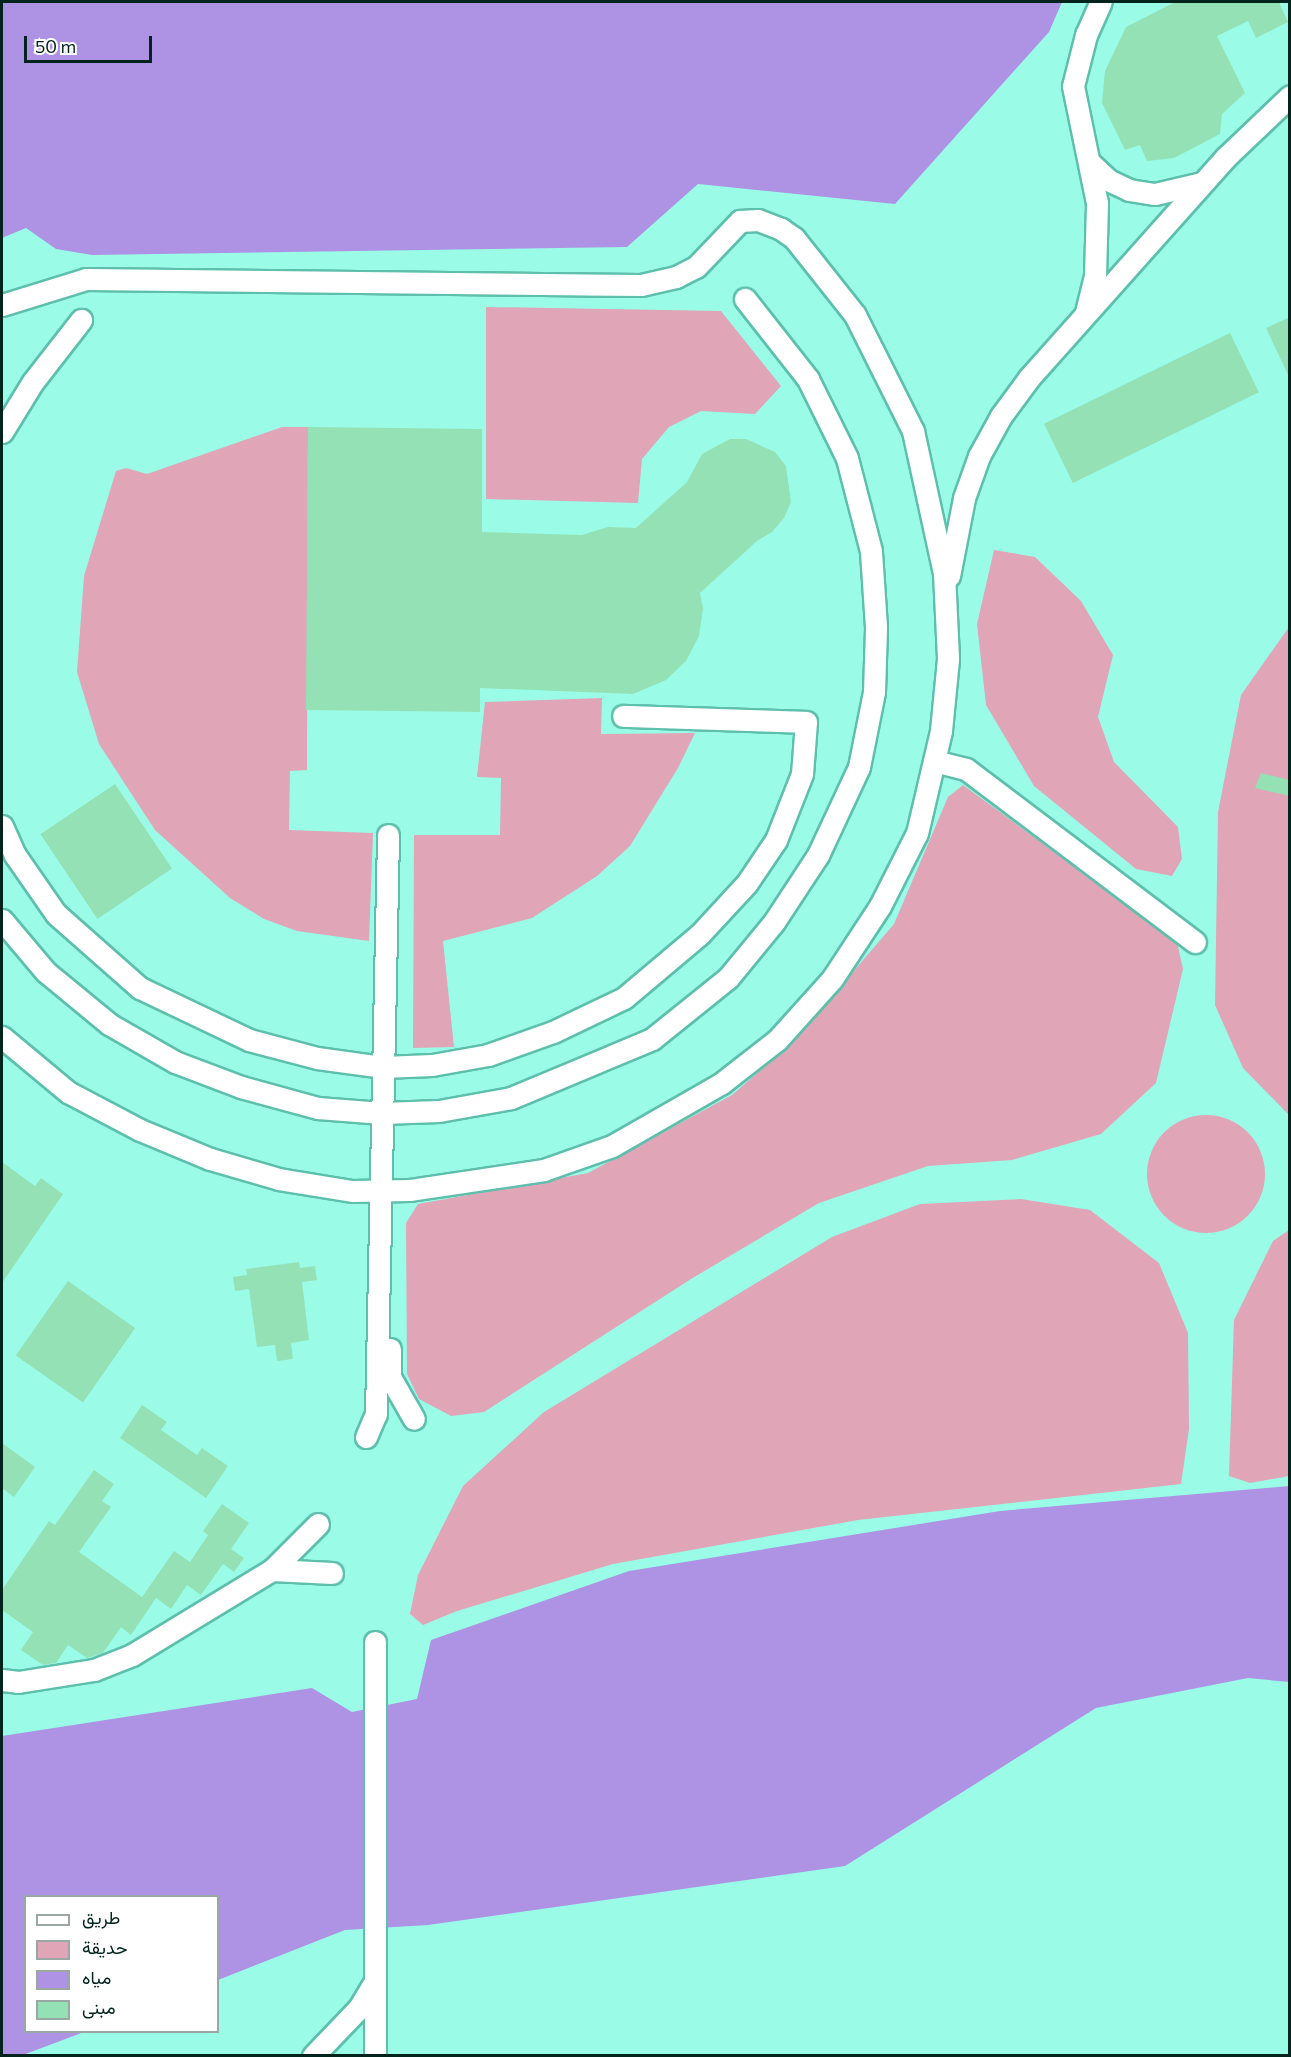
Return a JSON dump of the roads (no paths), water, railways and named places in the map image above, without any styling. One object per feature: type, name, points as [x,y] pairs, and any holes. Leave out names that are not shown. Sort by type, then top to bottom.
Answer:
[{"type":"street","points":[[1085,316],[1095,276],[1099,238],[1090,163],[1073,86],[1086,35],[1101,2]]},
{"type":"street","points":[[945,595],[964,498],[980,456],[1001,416],[1029,378],[1202,183],[1290,96]]},
{"type":"street","points":[[1090,163],[1108,180],[1129,190],[1155,194],[1202,183]]},
{"type":"street","points":[[2,305],[86,279],[641,285],[676,277],[696,267],[740,221],[758,220],[794,238],[855,315],[897,393],[913,431],[932,504],[945,595],[948,659],[941,731],[917,833],[880,906],[832,979],[777,1040],[759,1054],[674,1112],[612,1146],[564,1163],[456,1185],[352,1191],[279,1179],[210,1159],[140,1130],[68,1092],[2,1037]]},
{"type":"street","points":[[2,920],[46,972],[100,1016],[176,1062],[241,1087],[318,1108],[382,1113],[439,1111],[511,1098],[652,1039],[728,978],[774,922],[818,855],[859,767],[874,692],[876,627],[871,550],[847,458],[808,379],[745,299]]},
{"type":"street","points":[[2,432],[32,383],[81,320]]},
{"type":"street","points":[[2,826],[15,855],[56,914],[140,988],[249,1040],[317,1058],[383,1067],[432,1065],[488,1055],[553,1032],[624,998],[700,934],[747,883],[776,840],[802,774],[806,722],[623,716]]},
{"type":"street","points":[[934,760],[966,769],[1195,942]]},
{"type":"street","points":[[366,1437],[375,1414],[388,835]]},
{"type":"street","points":[[380,1191],[389,1219],[390,1377],[414,1419]]},
{"type":"street","points":[[2,1680],[18,1682],[94,1670],[113,1663],[272,1570],[318,1524]]},
{"type":"street","points":[[272,1570],[332,1573]]},
{"type":"street","points":[[375,1642],[375,2055]]},
{"type":"street","points":[[313,2055],[359,2008],[375,1980]]},
{"type":"water","points":[[2,2],[1062,2],[1049,32],[895,204],[698,184],[627,247],[92,255],[56,249],[26,228],[2,238]]},
{"type":"water","points":[[1289,1486],[1289,1682],[1248,1678],[1096,1708],[845,1866],[428,1925],[345,1930],[219,1980],[219,1895],[24,1895],[24,2033],[81,2033],[23,2055],[2,2056],[2,1736],[312,1688],[352,1712],[417,1699],[431,1640],[629,1571],[1000,1511]]}]
